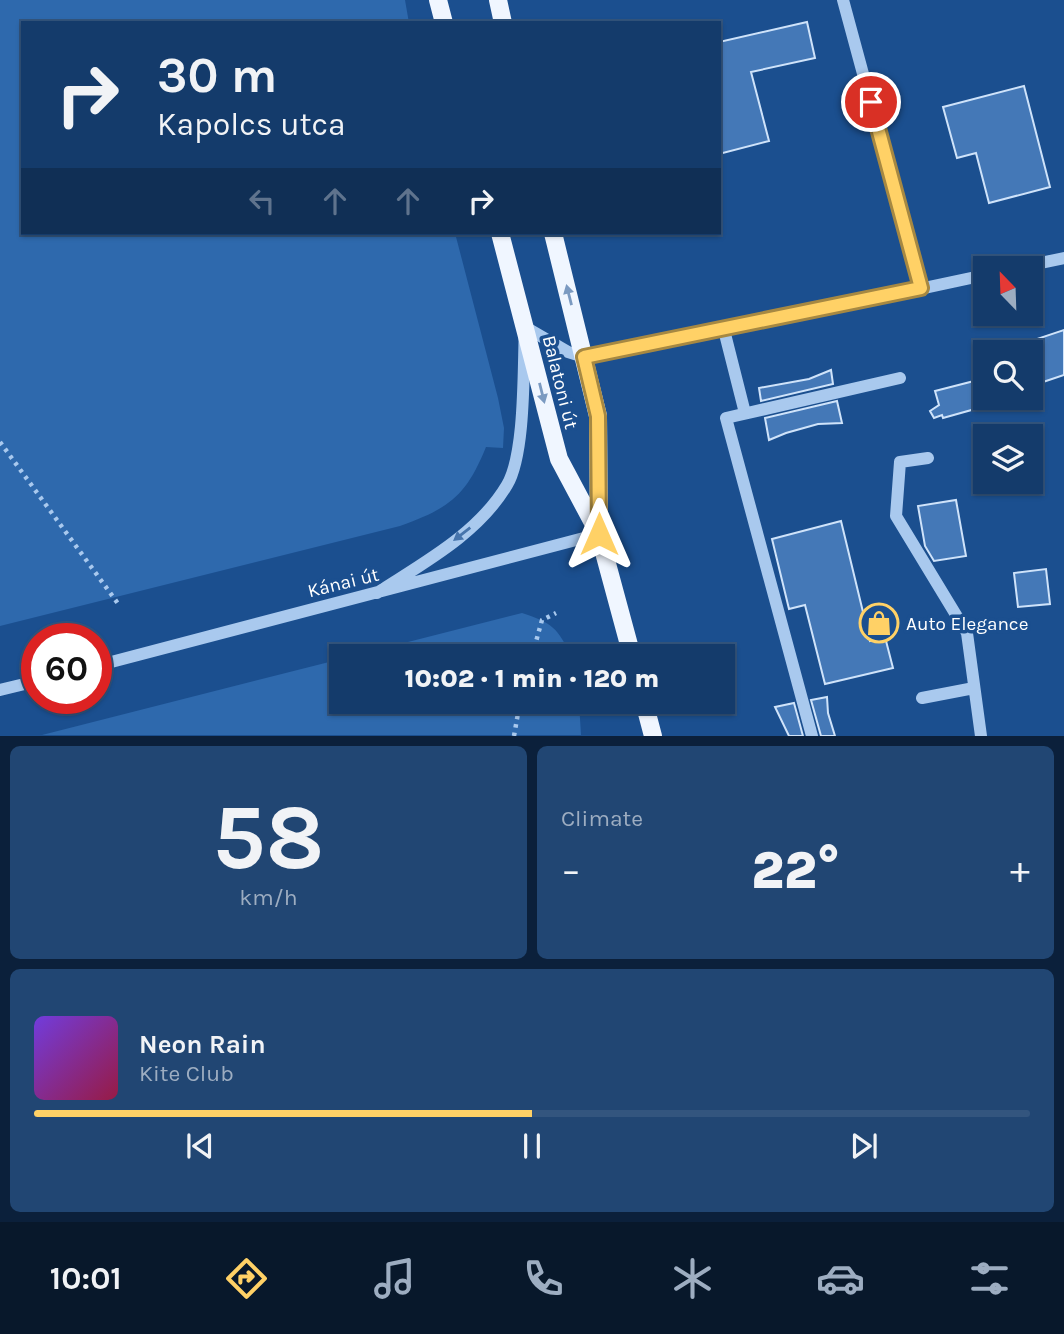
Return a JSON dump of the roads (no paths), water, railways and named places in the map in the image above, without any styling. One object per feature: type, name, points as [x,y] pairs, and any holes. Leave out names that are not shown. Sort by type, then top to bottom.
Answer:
[{"type":"main road","points":[[438,0],[443,21]]},
{"type":"main road","points":[[498,0],[503,21]]},
{"type":"main road","name":"Balatoni út","points":[[501,235],[559,459],[599,534],[629,644]]},
{"type":"main road","name":"Balatoni út","points":[[554,235],[598,416],[599,534]]},
{"type":"main road","points":[[647,714],[653,736]]},
{"type":"street","points":[[843,0],[921,288]]},
{"type":"street","points":[[1043,262],[1064,258]]},
{"type":"street","points":[[377,593],[435,555],[477,522],[508,484],[521,428],[525,327],[568,352],[584,357],[973,277]]},
{"type":"street","points":[[724,330],[746,413]]},
{"type":"street","points":[[812,736],[726,418],[900,377]]},
{"type":"street","points":[[928,458],[900,462],[896,516],[967,633],[981,736]]},
{"type":"street","name":"Kánai út","points":[[112,662],[599,534]]},
{"type":"street","points":[[0,690],[21,685]]},
{"type":"street","points":[[922,698],[974,688]]},
{"type":"place","name":"Auto Elegance","points":[[879,623]]}]
